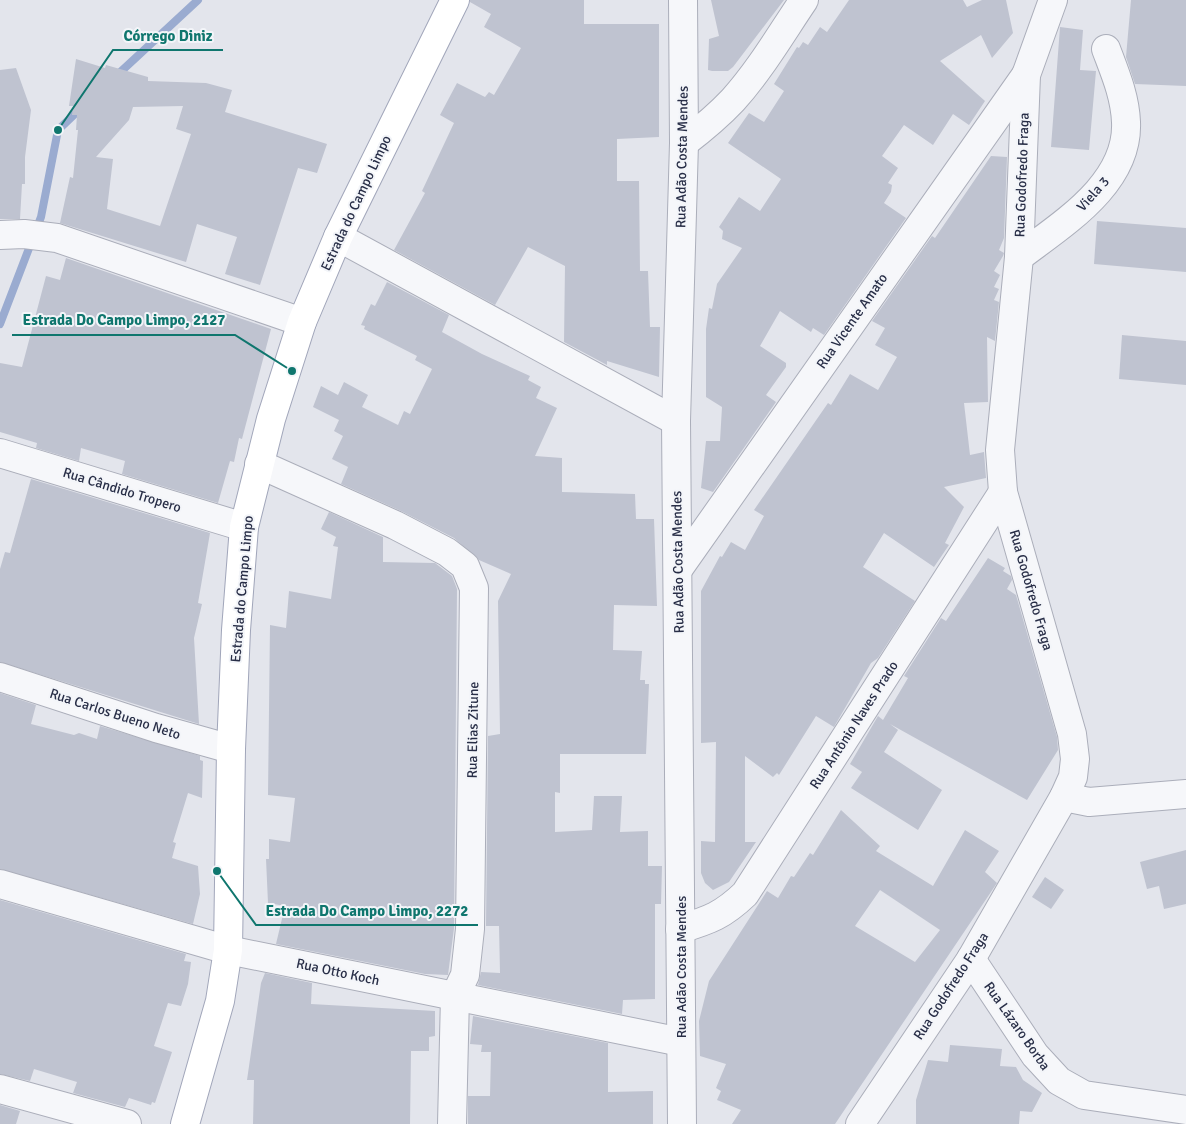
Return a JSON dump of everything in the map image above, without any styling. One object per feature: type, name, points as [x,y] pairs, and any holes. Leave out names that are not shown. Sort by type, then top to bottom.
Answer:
[{"type":"main road","name":"Estrada do Campo Limpo","points":[[185,1124],[220,1001],[228,950],[231,749],[236,630],[244,527],[271,419],[302,322],[338,237],[455,0]]},
{"type":"street","name":"Rua Adão Costa Mendes","points":[[682,1124],[679,568],[676,421],[684,143],[683,0]]},
{"type":"street","points":[[684,143],[733,100],[757,70],[804,0]]},
{"type":"street","name":"Rua Godofredo Fraga","points":[[868,1120],[971,959],[1064,797],[1073,777],[1075,759],[1072,734],[1003,492],[1000,450],[1019,257],[1026,75],[1053,0]]},
{"type":"street","name":"Viela 3","points":[[1019,257],[1080,211],[1111,175],[1121,152],[1126,124],[1122,92],[1106,49]]},
{"type":"street","name":"Rua Vicente Amato","points":[[679,568],[1026,75]]},
{"type":"street","points":[[12,235],[57,238],[302,322]]},
{"type":"street","points":[[338,237],[676,421]]},
{"type":"street","name":"Rua Cândido Tropero","points":[[0,453],[244,527]]},
{"type":"street","name":"Rua Elias Zitune","points":[[260,464],[387,521],[447,552],[465,566],[471,576],[474,588],[475,624],[470,929],[465,975],[455,996],[452,1124]]},
{"type":"street","name":"Rua Antônio Naves Prado","points":[[680,929],[707,921],[728,910],[745,894],[1003,492]]},
{"type":"street","name":"Rua Carlos Bueno Neto","points":[[0,677],[156,728],[231,749]]},
{"type":"street","points":[[1064,797],[1089,802],[1186,794]]},
{"type":"street","name":"Rua Otto Koch","points":[[0,884],[228,950],[681,1042]]},
{"type":"street","name":"Rua Lázaro Borba","points":[[971,959],[1035,1055],[1059,1081],[1084,1095],[1186,1110]]},
{"type":"street","points":[[0,1089],[127,1124]]},
{"type":"building","points":[[470,0],[584,0],[584,24],[659,24],[659,137],[617,139],[617,181],[639,181],[640,271],[648,271],[650,327],[660,327],[659,377],[607,361],[607,365],[564,342],[565,266],[528,247],[495,305],[394,250],[425,193],[422,191],[454,123],[440,115],[457,83],[485,97],[489,92],[494,95],[521,48],[484,27],[491,14],[470,2]]},
{"type":"building","points":[[711,0],[784,0],[728,71],[708,70],[709,39],[719,36]]},
{"type":"building","points":[[849,0],[963,0],[967,7],[982,0],[1006,0],[1013,33],[992,58],[981,35],[940,61],[985,101],[969,125],[953,114],[933,145],[904,125],[882,156],[898,168],[888,183],[892,185],[891,192],[884,203],[906,218],[824,335],[813,328],[811,332],[780,311],[760,346],[786,363],[786,367],[766,395],[776,402],[713,492],[701,488],[706,441],[720,441],[722,407],[706,397],[706,329],[709,308],[712,309],[717,284],[742,248],[722,239],[723,231],[719,227],[739,197],[760,211],[781,179],[728,143],[749,113],[764,122],[784,91],[774,84],[797,47],[799,48],[803,42],[808,45],[820,27],[827,32]]},
{"type":"building","points":[[1131,0],[1186,0],[1186,86],[1135,84],[1126,57]]},
{"type":"building","points":[[1060,27],[1083,30],[1080,70],[1096,71],[1089,150],[1051,147]]},
{"type":"building","points":[[76,59],[105,68],[106,65],[148,77],[148,81],[206,83],[232,90],[225,112],[327,144],[317,173],[298,168],[260,285],[225,274],[237,237],[197,224],[186,262],[60,223],[70,177],[73,178],[78,130],[76,130],[77,115],[72,115],[73,106],[69,106]],"holes":[[[183,106],[176,129],[191,134],[160,226],[107,209],[113,159],[96,157],[129,120],[133,107]]]},
{"type":"building","points":[[16,68],[31,110],[25,157],[25,184],[22,184],[20,219],[0,219],[0,70]]},
{"type":"building","points":[[991,156],[1007,157],[1004,238],[999,250],[1004,253],[994,271],[1000,275],[994,287],[999,289],[994,300],[999,302],[995,341],[987,337],[988,402],[964,403],[970,455],[984,452],[986,478],[944,487],[964,507],[945,543],[949,545],[934,567],[884,533],[863,567],[915,601],[878,658],[871,663],[834,727],[816,716],[779,775],[777,773],[773,777],[745,756],[745,842],[756,842],[729,882],[713,890],[705,883],[701,873],[701,841],[715,842],[716,742],[701,743],[701,591],[720,556],[722,557],[731,542],[745,550],[764,516],[754,510],[828,403],[831,405],[850,374],[878,390],[897,357],[875,345],[885,328],[872,321],[932,236],[935,238]]},
{"type":"building","points":[[1097,221],[1186,228],[1186,272],[1094,264]]},
{"type":"building","points":[[66,258],[271,329],[242,439],[239,438],[234,462],[230,461],[218,503],[122,474],[125,461],[81,448],[79,461],[36,448],[37,443],[0,432],[0,363],[22,367],[46,276],[60,280]]},
{"type":"building","points":[[387,282],[449,315],[442,332],[482,354],[530,376],[528,380],[541,387],[536,398],[557,408],[535,456],[562,458],[562,492],[635,494],[636,519],[654,519],[657,606],[614,605],[613,650],[642,651],[640,680],[645,680],[645,684],[649,684],[646,754],[560,754],[560,793],[555,792],[555,832],[592,830],[594,796],[622,796],[620,832],[648,831],[648,866],[662,866],[661,904],[655,904],[655,999],[623,1000],[622,1014],[478,985],[481,972],[500,973],[499,926],[486,926],[488,736],[500,734],[498,601],[511,574],[479,560],[454,538],[401,511],[341,484],[348,467],[332,459],[343,436],[334,431],[339,420],[313,407],[321,386],[338,395],[344,382],[368,395],[362,407],[398,425],[404,411],[410,414],[432,369],[415,360],[417,356],[364,329],[365,326],[361,325],[371,304],[375,306]]},
{"type":"building","points":[[1122,335],[1186,341],[1186,385],[1119,379]]},
{"type":"building","points":[[31,479],[210,533],[198,603],[202,604],[194,638],[199,724],[0,662],[0,569],[5,552],[10,553]]},
{"type":"building","points":[[329,512],[383,537],[383,562],[435,563],[452,576],[457,589],[454,928],[448,975],[425,974],[276,944],[285,906],[268,903],[266,859],[269,859],[269,839],[290,842],[295,798],[268,795],[270,625],[286,628],[289,591],[331,599],[338,547],[333,546],[336,537],[321,529]]},
{"type":"building","points":[[988,558],[1005,568],[1003,571],[1011,576],[1012,580],[1007,589],[1016,595],[1057,737],[1058,750],[1027,800],[890,724],[898,730],[884,752],[942,790],[918,830],[851,788],[862,772],[850,764],[878,716],[883,720],[908,678],[904,676],[941,618],[946,621]]},
{"type":"building","points":[[0,693],[36,705],[31,724],[74,735],[79,733],[97,739],[100,726],[200,756],[200,760],[203,761],[202,798],[188,793],[173,842],[176,843],[172,858],[198,866],[200,894],[193,924],[0,869]]},
{"type":"building","points":[[841,810],[880,846],[876,851],[933,886],[965,830],[999,851],[985,872],[997,883],[835,1124],[732,1124],[741,1110],[717,1100],[721,1091],[716,1088],[726,1064],[700,1056],[699,1021],[709,981],[767,891],[778,898],[791,876],[794,877],[810,853],[813,855]],"holes":[[[880,890],[940,930],[915,962],[855,926]]]},
{"type":"building","points":[[1186,850],[1186,904],[1164,909],[1159,886],[1147,889],[1140,862]]},
{"type":"building","points":[[1045,877],[1064,890],[1051,909],[1032,897]]},
{"type":"building","points":[[0,900],[186,954],[184,961],[191,962],[188,984],[181,1006],[168,1003],[154,1046],[172,1052],[155,1103],[152,1102],[151,1105],[129,1098],[125,1107],[73,1093],[77,1082],[34,1069],[30,1081],[0,1074]]},
{"type":"building","points":[[265,973],[312,983],[311,1004],[435,1011],[435,1036],[429,1037],[429,1051],[411,1051],[410,1124],[253,1124],[254,1080],[247,1080],[261,983]]},
{"type":"building","points":[[473,1016],[608,1043],[608,1092],[653,1091],[653,1124],[468,1124],[468,1096],[490,1096],[491,1052],[481,1052],[482,1045],[470,1044]]},
{"type":"building","points":[[950,1045],[1002,1049],[1000,1066],[1016,1067],[1023,1080],[1042,1093],[1032,1112],[1020,1111],[1019,1124],[916,1124],[916,1100],[928,1060],[948,1062]]},
{"type":"building","points":[[0,1105],[20,1111],[16,1124],[0,1124]]},
{"type":"waterway","points":[[115,77],[198,0]]},
{"type":"waterway","points":[[0,324],[41,217],[58,130],[81,108]]},
{"type":"place","name":"Córrego Diniz","points":[[58,130]]},
{"type":"place","name":"Estrada Do Campo Limpo, 2127","points":[[292,371]]},
{"type":"place","name":"Estrada Do Campo Limpo, 2272","points":[[217,871]]}]
